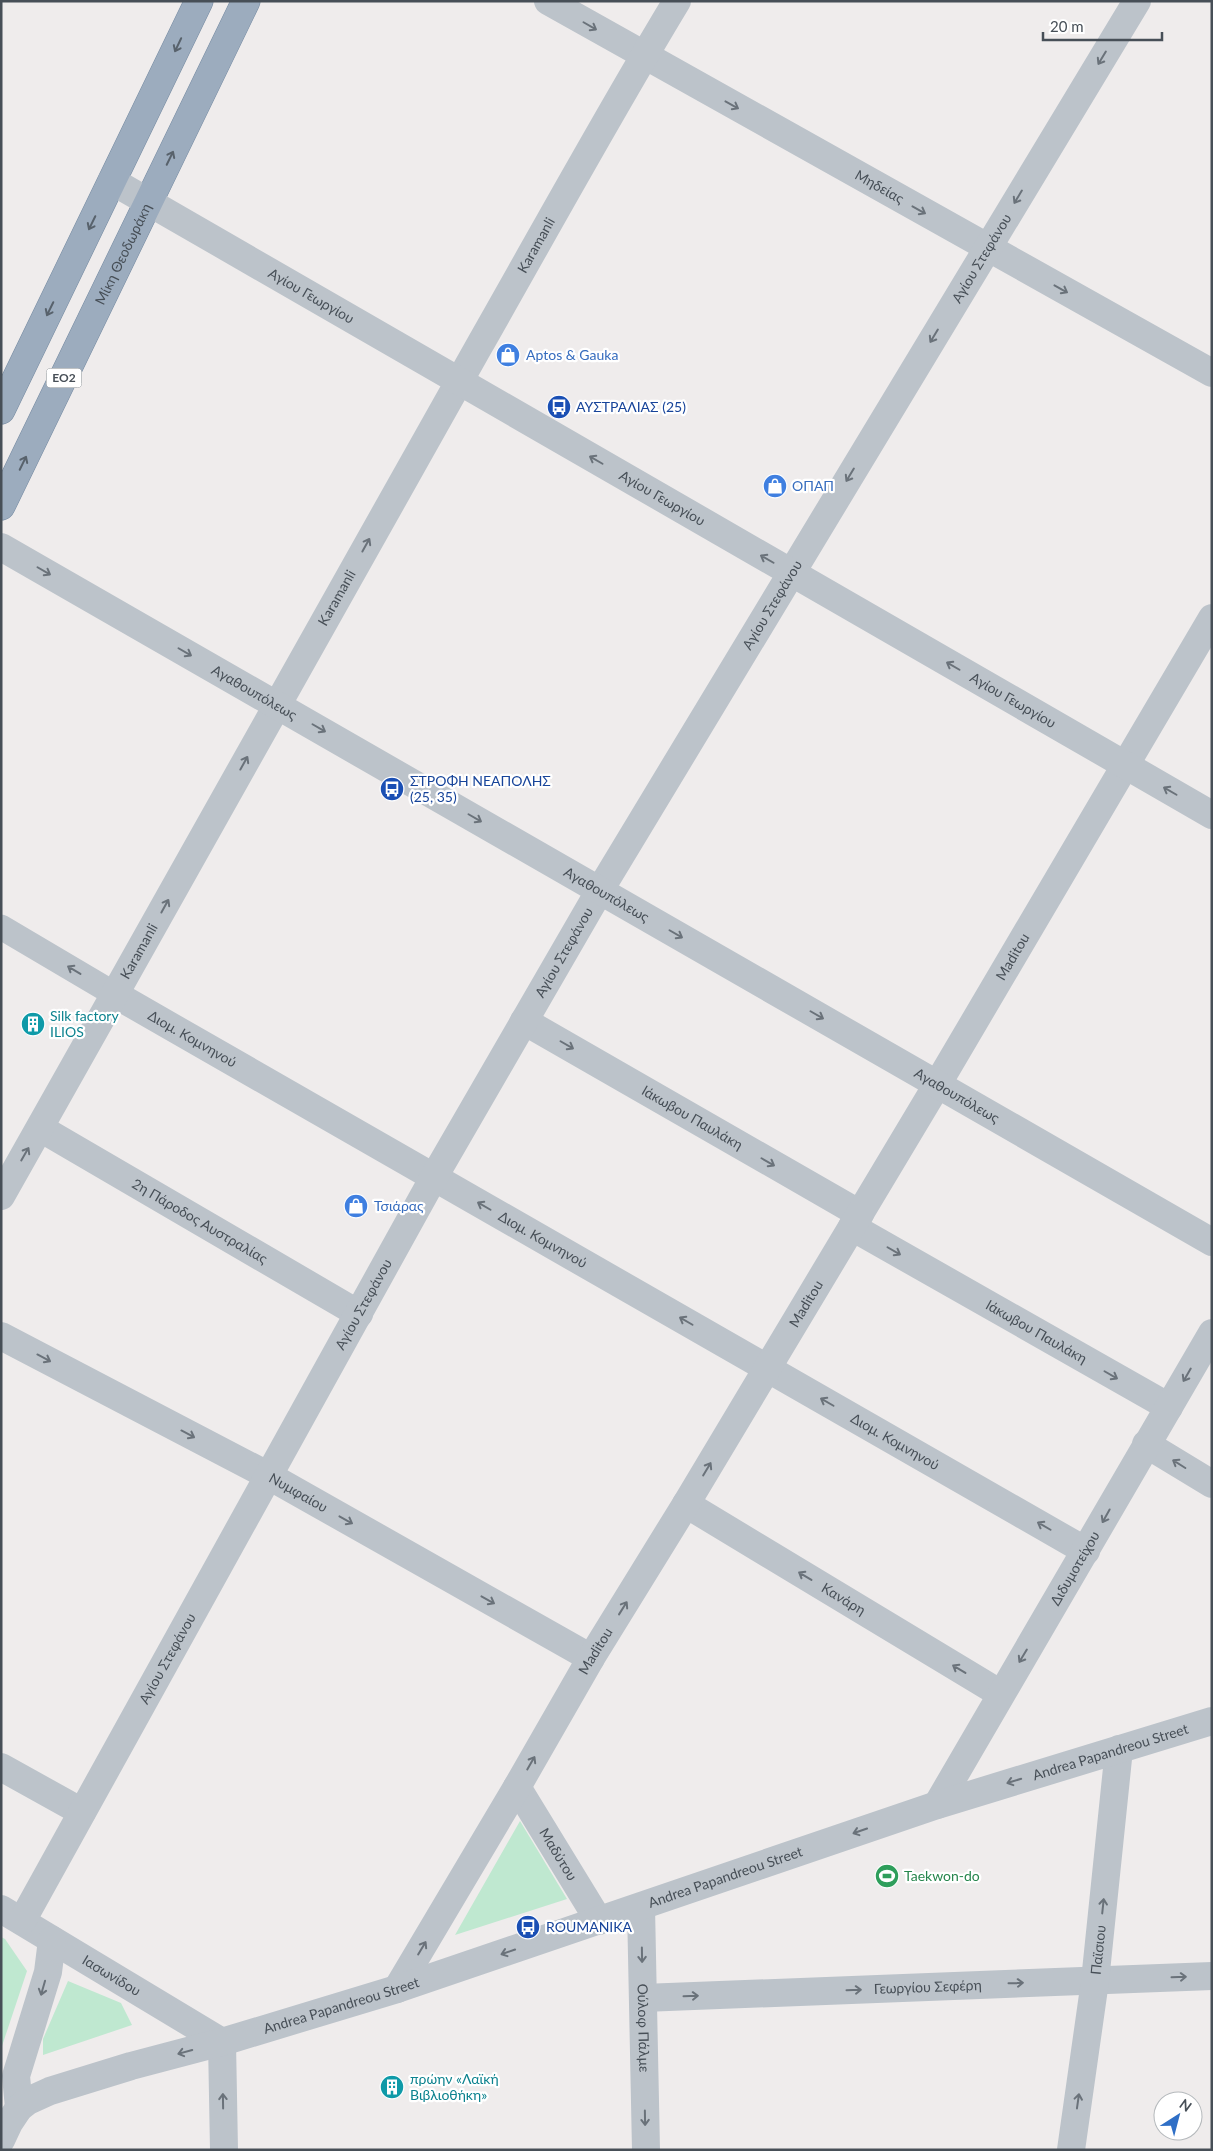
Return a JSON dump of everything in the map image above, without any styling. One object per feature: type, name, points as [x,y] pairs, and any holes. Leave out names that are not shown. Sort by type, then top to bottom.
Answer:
[{"type":"highway","points":[[1,410],[199,1]]},
{"type":"highway","name":"Μίκη Θεοδωράκη","points":[[1,506],[246,1]]},
{"type":"street","name":"Μηδείας","points":[[548,1],[1212,373]]},
{"type":"street","name":"Karamanli","points":[[1,1196],[116,995],[276,704],[459,380],[677,1]]},
{"type":"street","name":"Αγίου Στεφάνου","points":[[11,1915],[82,1812],[434,1177],[600,890],[1137,1]]},
{"type":"street","name":"Αγίου Γεωργίου","points":[[112,181],[1212,815]]},
{"type":"street","name":"Αγαθουπόλεως","points":[[1,547],[1212,1242]]},
{"type":"street","name":"Maditou","points":[[397,1990],[591,1658],[856,1221],[1212,618]]},
{"type":"street","name":"Διομ. Κομνηνού","points":[[1,926],[116,995],[1086,1551]]},
{"type":"street","name":"Ιάκωβου Παυλάκη","points":[[524,1021],[1169,1407]]},
{"type":"street","name":"2η Πάροδος Αυστραλίας","points":[[40,1128],[358,1314]]},
{"type":"street","name":"Διδυμοτείχου","points":[[937,1805],[1212,1333]]},
{"type":"street","name":"Νυμφαίου","points":[[1,1336],[269,1476],[591,1658]]},
{"type":"street","points":[[1146,1444],[1212,1484]]},
{"type":"street","name":"Κανάρη","points":[[686,1504],[1000,1694]]},
{"type":"street","name":"Andrea Papandreou Street","points":[[1,2140],[18,2108],[38,2096],[82,2080],[222,2042],[397,1990],[937,1805],[1212,1721]]},
{"type":"street","name":"Παϊσιου","points":[[1071,2150],[1095,1980],[1120,1749]]},
{"type":"street","points":[[1,1767],[82,1812]]},
{"type":"street","name":"Μαδύτου","points":[[517,1787],[599,1921]]},
{"type":"street","name":"Ούλοφ Πάλμε","points":[[641,1906],[646,2150]]},
{"type":"street","name":"Ιασωνίδου","points":[[11,1915],[222,2042]]},
{"type":"street","points":[[18,2108],[16,2076],[48,1972],[52,1940]]},
{"type":"street","name":"Γεωργίου Σεφέρη","points":[[643,1998],[1212,1976]]},
{"type":"street","points":[[222,2042],[224,2150]]},
{"type":"green space","points":[[520,1821],[567,1899],[455,1935]]},
{"type":"green space","points":[[1,1937],[5,1939],[27,1971],[1,2049]]},
{"type":"green space","points":[[68,1981],[121,2003],[132,2025],[43,2055],[43,2039]]},
{"type":"place","name":"Aptos & Gauka","points":[[508,355]]},
{"type":"place","name":"ΑΥΣΤΡΑΛΙΑΣ (25)","points":[[559,407]]},
{"type":"place","name":"ΟΠΑΠ","points":[[775,486]]},
{"type":"place","name":"ΣΤΡΟΦΗ ΝΕΑΠΟΛΗΣ (25, 35)","points":[[392,789]]},
{"type":"place","name":"Silk factory ILIOS","points":[[33,1024]]},
{"type":"place","name":"Τσιάρας","points":[[356,1206]]},
{"type":"place","name":"Taekwon-do","points":[[887,1876]]},
{"type":"place","name":"ROUMANIKA","points":[[528,1927]]},
{"type":"place","name":"πρώην «Λαϊκή Βιβλιοθήκη»","points":[[392,2087]]}]
